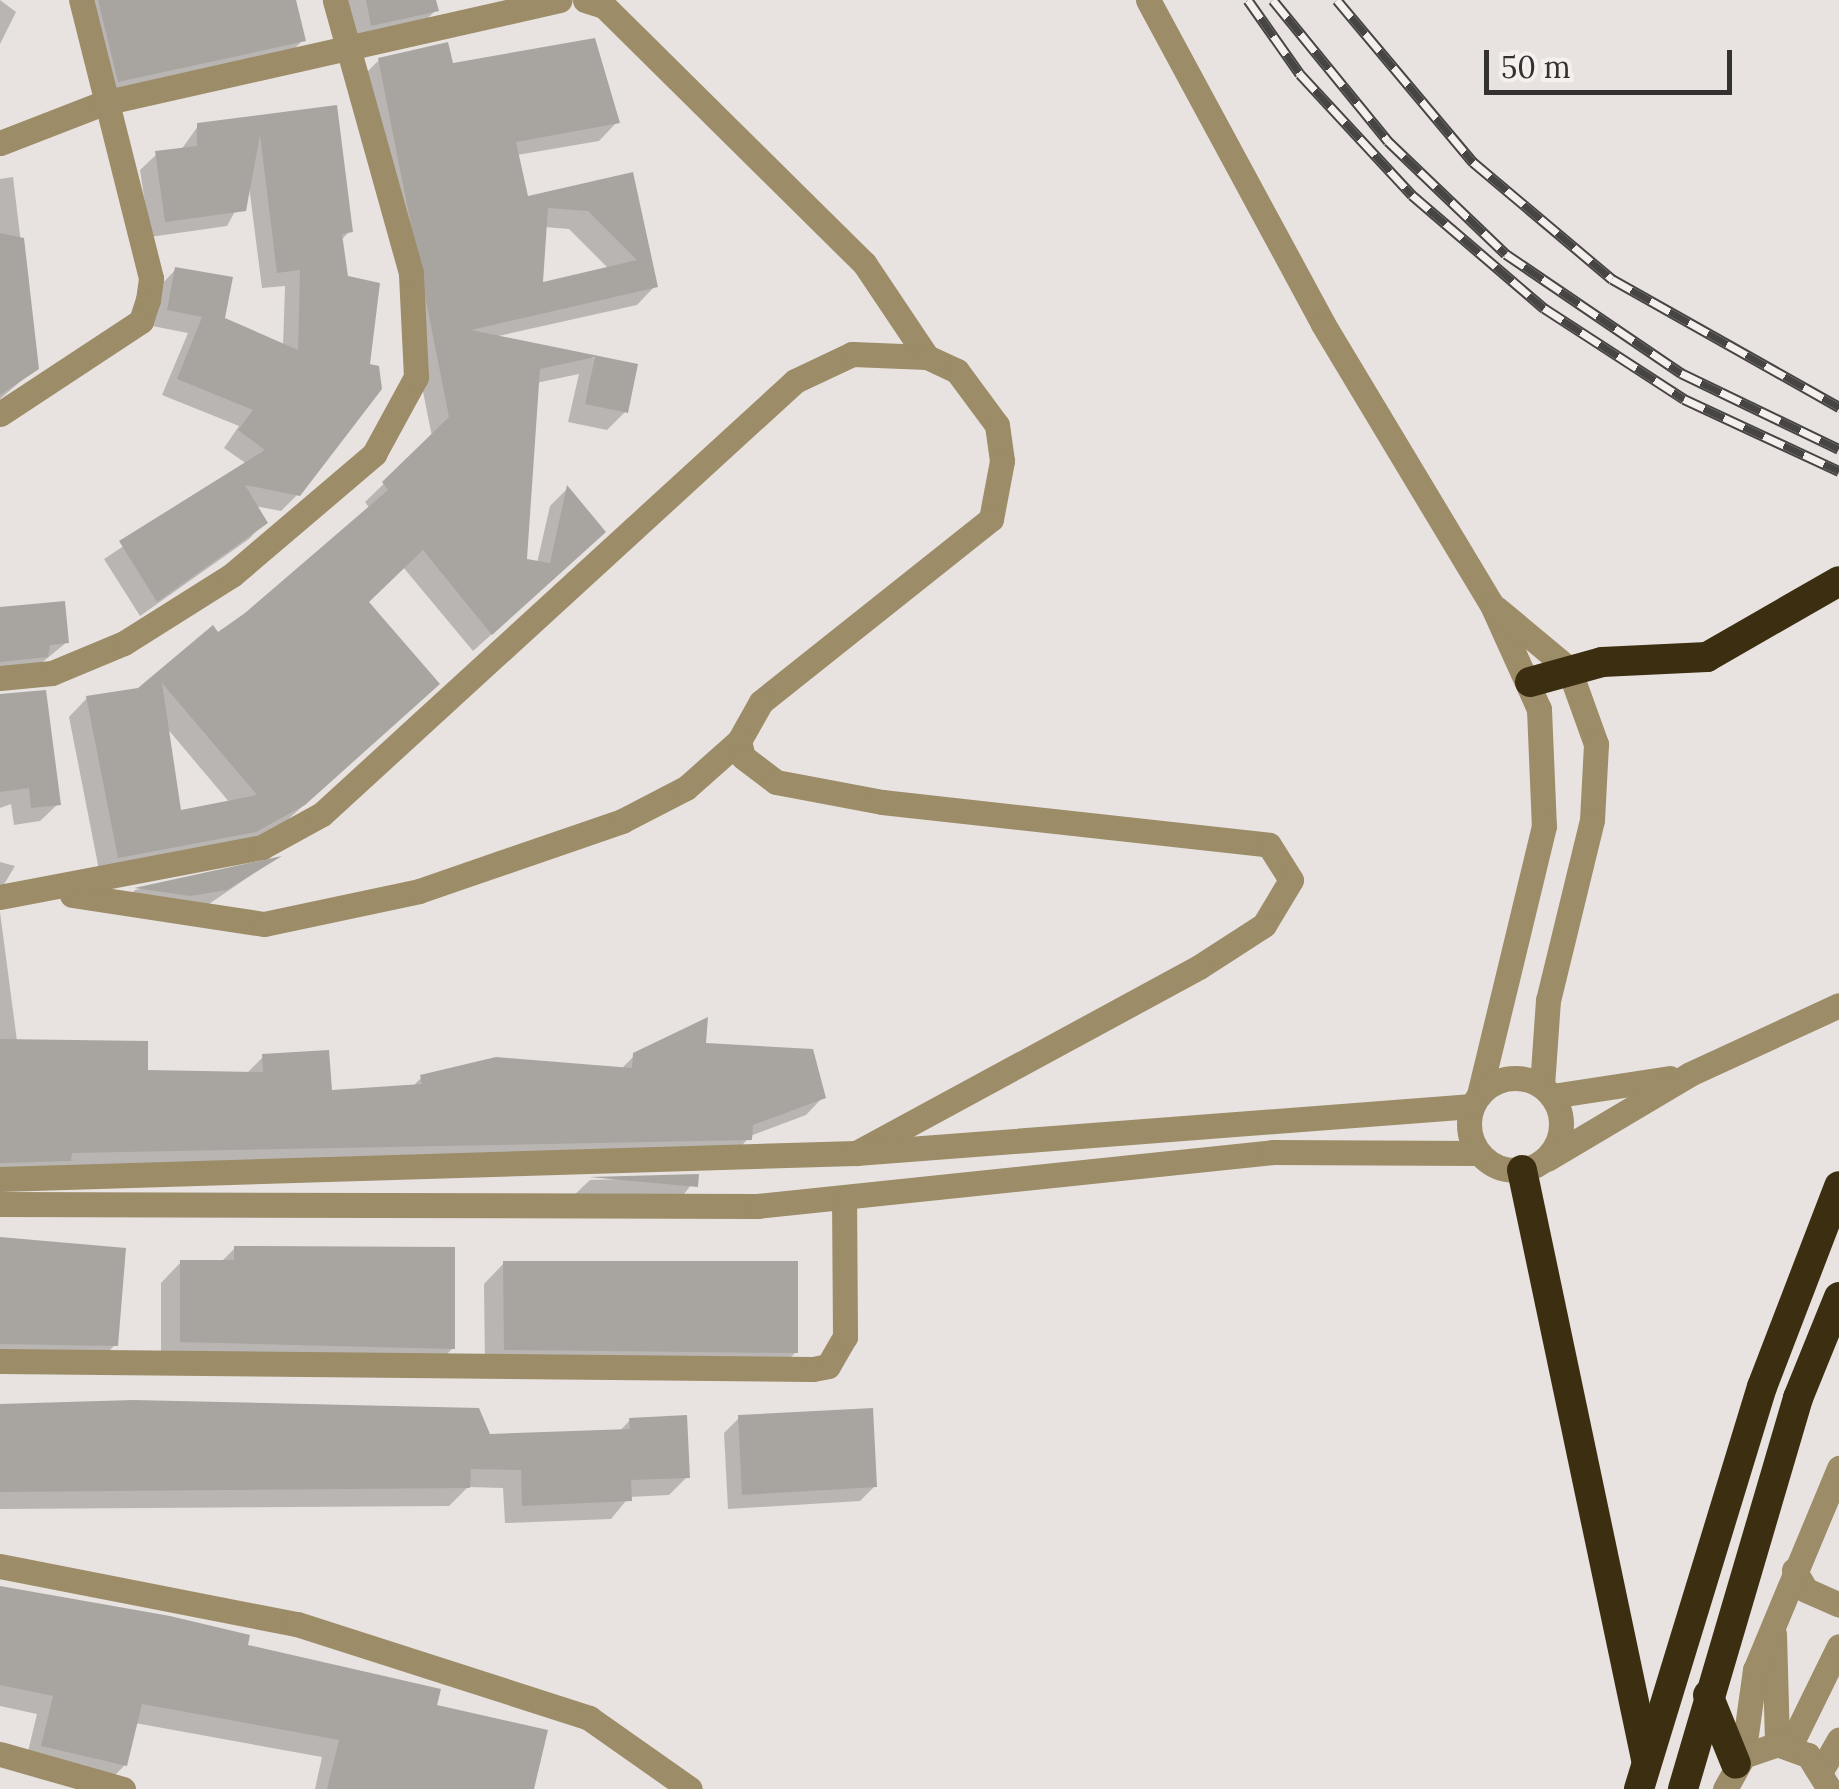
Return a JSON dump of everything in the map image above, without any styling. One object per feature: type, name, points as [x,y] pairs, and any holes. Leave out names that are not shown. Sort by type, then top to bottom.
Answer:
[{"type":"highway","points":[[1530,682],[1570,669],[1707,657],[1839,581]]},
{"type":"highway","points":[[1534,1165],[1642,1776]]},
{"type":"highway","points":[[1642,1776],[1762,1388],[1839,1186]]},
{"type":"highway","points":[[1683,1789],[1798,1398],[1839,1297]]},
{"type":"highway","points":[[1708,1696],[1735,1770]]},
{"type":"street","points":[[0,414],[141,322],[148,300],[151,278],[103,102],[82,0]]},
{"type":"street","points":[[0,678],[52,673],[124,644],[232,576],[374,454],[416,378],[411,273],[335,0]]},
{"type":"street","points":[[0,143],[103,102],[560,0]]},
{"type":"street","points":[[585,0],[604,6],[864,263],[927,358]]},
{"type":"street","points":[[1148,0],[1324,324],[1492,605],[1530,682],[1547,804],[1476,1100],[1478,1153]]},
{"type":"street","points":[[0,896],[58,892],[262,847],[322,814],[795,381],[852,354],[927,358],[957,372],[997,426],[1002,461],[991,519],[761,702],[739,741],[686,788],[574,843],[344,908],[224,924],[58,892]]},
{"type":"street","points":[[1492,605],[1570,669],[1592,728],[1597,786],[1556,951],[1547,1091],[1562,1121],[1534,1165]]},
{"type":"street","points":[[739,741],[757,775],[776,782],[1000,818],[1269,845],[1291,880],[1264,925],[1199,967],[856,1154]]},
{"type":"street","points":[[0,1204],[844,1200],[1273,1152],[1478,1153],[1534,1165],[1690,1074],[1839,1005]]},
{"type":"street","points":[[0,1179],[856,1154],[1476,1100],[1502,1079],[1547,1091],[1690,1074]]},
{"type":"street","points":[[0,1361],[813,1369],[828,1366],[845,1337],[844,1200]]},
{"type":"street","points":[[1735,1770],[1748,1698],[1773,1619],[1839,1468]]},
{"type":"street","points":[[0,1566],[297,1624],[571,1712],[690,1789]]},
{"type":"street","points":[[1794,1570],[1806,1590],[1839,1604]]},
{"type":"street","points":[[1773,1619],[1783,1745],[1825,1779],[1839,1739]]},
{"type":"street","points":[[1735,1770],[1783,1745],[1839,1646]]},
{"type":"street","points":[[0,1754],[123,1789]]},
{"type":"building","points":[[98,0],[296,0],[306,41],[118,82]]},
{"type":"building","points":[[366,0],[436,0],[439,11],[371,26]]},
{"type":"building","points":[[595,38],[620,123],[516,142],[528,196],[633,172],[658,287],[471,330],[638,364],[628,413],[585,404],[595,357],[540,369],[527,559],[550,563],[567,485],[606,532],[492,635],[423,550],[369,602],[440,684],[305,805],[256,832],[118,858],[86,696],[138,688],[213,625],[218,632],[245,613],[388,490],[382,482],[449,417],[378,58],[448,42],[453,63]],"holes":[[[548,208],[588,211],[637,260],[543,282]],[[162,683],[257,795],[181,810]]]},
{"type":"building","points":[[337,105],[353,232],[342,234],[348,276],[380,283],[370,364],[379,366],[382,389],[300,496],[245,485],[268,523],[157,602],[119,541],[265,450],[238,430],[253,410],[177,379],[202,317],[167,310],[175,267],[233,277],[225,318],[298,350],[300,270],[277,273],[260,135],[246,211],[165,222],[155,151],[197,146],[197,123]]},
{"type":"building","points":[[0,233],[24,238],[39,369],[0,395]]},
{"type":"building","points":[[65,601],[69,643],[50,645],[48,657],[0,662],[0,607]]},
{"type":"building","points":[[46,690],[61,805],[31,808],[29,788],[0,792],[0,694]]},
{"type":"building","points":[[282,856],[227,890],[190,896],[134,888]]},
{"type":"building","points":[[708,1017],[706,1043],[813,1049],[826,1098],[753,1125],[752,1140],[72,1153],[71,1161],[0,1163],[0,1039],[148,1041],[148,1070],[263,1072],[262,1054],[329,1050],[332,1090],[422,1084],[420,1075],[496,1057],[632,1068],[633,1053]]},
{"type":"building","points":[[699,1174],[698,1187],[589,1177]]},
{"type":"building","points":[[0,1237],[126,1248],[118,1346],[0,1344]]},
{"type":"building","points":[[234,1246],[455,1247],[455,1349],[180,1342],[180,1260],[234,1260]]},
{"type":"building","points":[[503,1261],[798,1261],[798,1353],[504,1350]]},
{"type":"building","points":[[133,1400],[479,1408],[490,1434],[630,1429],[629,1418],[687,1415],[690,1478],[631,1480],[632,1501],[522,1506],[521,1470],[471,1469],[470,1488],[0,1492],[0,1404]]},
{"type":"building","points":[[873,1408],[877,1487],[742,1495],[738,1415]]},
{"type":"building","points":[[0,1586],[170,1616],[250,1635],[248,1645],[441,1689],[437,1705],[548,1730],[534,1789],[327,1789],[339,1740],[142,1704],[127,1766],[41,1746],[53,1696],[0,1685]]},
{"type":"railway","points":[[1248,0],[1300,74],[1412,195],[1544,308],[1684,399],[1839,471]]},
{"type":"railway","points":[[1273,0],[1388,141],[1506,254],[1681,373],[1839,449]]},
{"type":"railway","points":[[1337,0],[1473,162],[1612,279],[1839,407]]}]
